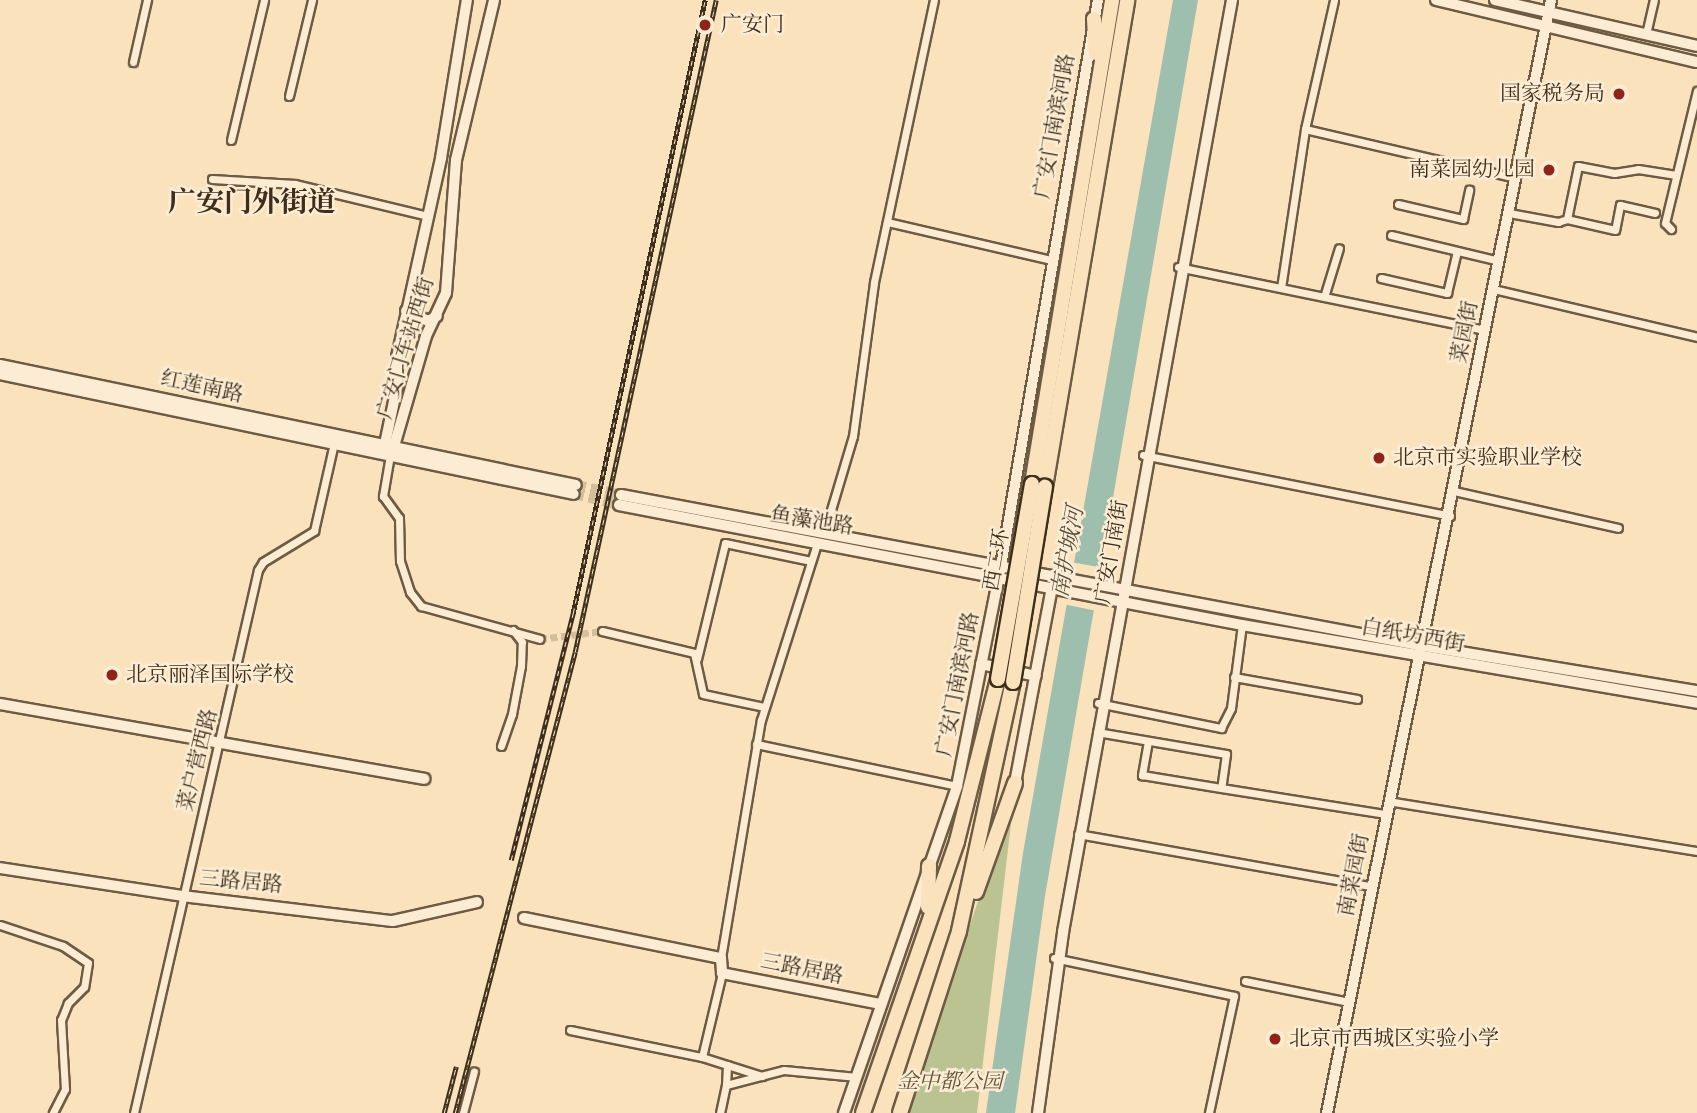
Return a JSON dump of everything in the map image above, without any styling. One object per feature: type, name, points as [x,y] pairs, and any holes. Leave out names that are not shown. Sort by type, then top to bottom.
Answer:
[{"type":"highway","name":"西二环","points":[[1038,486],[1097,73],[1112,0]]},
{"type":"highway","name":"西二环","points":[[900,1113],[959,931],[1127,0]]},
{"type":"highway","points":[[1094,19],[1097,73]]},
{"type":"highway","name":"西二环","points":[[863,1111],[961,828],[1006,680]]},
{"type":"highway","points":[[959,931],[991,856],[1015,783]]},
{"type":"highway","points":[[927,923],[929,866]]},
{"type":"street","points":[[133,62],[147,0]]},
{"type":"street","points":[[232,140],[264,0]]},
{"type":"street","points":[[289,96],[312,0]]},
{"type":"street","name":"广安门车站西街","points":[[390,449],[415,367],[437,316],[450,273],[456,160],[494,0]]},
{"type":"street","points":[[825,530],[853,436],[887,222],[934,0]]},
{"type":"street","name":"广安门南滨河路","points":[[844,1113],[957,786],[1000,571],[1098,0]]},
{"type":"street","name":"广安门南街","points":[[1035,1113],[1056,959],[1097,732],[1115,601],[1146,456],[1226,0]]},
{"type":"street","name":"广安门南街","points":[[1180,268],[1232,0]]},
{"type":"street","points":[[1281,288],[1305,129],[1334,0]]},
{"type":"street","points":[[1436,0],[1697,62]]},
{"type":"street","points":[[1495,0],[1550,6],[1697,46]]},
{"type":"street","points":[[1646,34],[1654,0]]},
{"type":"street","name":"广安门车站西街","points":[[390,449],[397,387],[397,357],[441,158],[464,28],[465,1]]},
{"type":"street","name":"菜园街","points":[[1424,646],[1484,330],[1550,6]]},
{"type":"street","points":[[464,28],[474,36],[485,29]]},
{"type":"street","points":[[1671,229],[1665,223],[1697,91]]},
{"type":"street","points":[[1305,129],[1515,178]]},
{"type":"street","points":[[441,158],[447,155],[456,160]]},
{"type":"street","points":[[1567,219],[1578,166],[1614,173],[1638,169],[1675,175]]},
{"type":"street","points":[[212,179],[295,184],[428,216]]},
{"type":"street","points":[[1398,205],[1463,219],[1469,191]]},
{"type":"street","points":[[1509,213],[1559,222],[1567,219],[1615,230],[1620,205],[1655,213]]},
{"type":"street","points":[[887,222],[1052,260]]},
{"type":"street","points":[[1391,235],[1499,261]]},
{"type":"street","points":[[1324,297],[1339,248]]},
{"type":"street","points":[[1381,278],[1447,293],[1457,251]]},
{"type":"street","points":[[1180,268],[1484,330]]},
{"type":"street","points":[[1493,289],[1697,337]]},
{"type":"street","points":[[406,311],[420,320],[437,316]]},
{"type":"street","name":"红莲南路","points":[[0,365],[390,449]]},
{"type":"street","name":"红莲南路","points":[[0,374],[334,443],[390,449]]},
{"type":"street","name":"菜户营西路","points":[[134,1113],[182,896],[222,742],[258,570],[264,562],[314,531],[334,443]]},
{"type":"street","points":[[540,639],[430,611],[410,592],[400,561],[400,518],[383,496],[390,449],[575,490]]},
{"type":"street","points":[[1146,456],[1450,516]]},
{"type":"street","points":[[1454,491],[1618,528]]},
{"type":"street","name":"鱼藻池路","points":[[620,500],[825,530],[1000,571],[817,543],[620,500]]},
{"type":"street","points":[[697,659],[724,543],[811,561]]},
{"type":"street","points":[[702,1057],[722,973],[720,958],[764,707],[817,543]]},
{"type":"street","points":[[1000,571],[1059,585],[1036,676],[1015,783]]},
{"type":"street","name":"白纸坊西街","points":[[1059,585],[1118,587],[1424,646],[1697,691]]},
{"type":"street","name":"白纸坊西街","points":[[1059,585],[1115,601],[1242,625],[1697,703]]},
{"type":"street","points":[[1101,704],[1221,729],[1231,708],[1242,625]]},
{"type":"street","points":[[501,746],[513,714],[521,666],[522,642],[513,630]]},
{"type":"street","points":[[602,631],[694,653],[703,694],[764,707]]},
{"type":"street","name":"南菜园街","points":[[1327,1113],[1370,886],[1419,657],[1424,646]]},
{"type":"street","points":[[981,664],[1036,676]]},
{"type":"street","points":[[1234,677],[1357,699]]},
{"type":"street","points":[[0,704],[424,779]]},
{"type":"street","points":[[1097,732],[1226,754],[1221,788]]},
{"type":"street","points":[[1148,741],[1142,775],[1386,814]]},
{"type":"street","points":[[756,744],[957,786]]},
{"type":"street","points":[[1388,801],[1697,851]]},
{"type":"street","points":[[1079,834],[1370,886]]},
{"type":"street","name":"三路居路","points":[[0,868],[182,896],[393,921],[477,902]]},
{"type":"street","points":[[524,918],[720,958]]},
{"type":"street","points":[[0,925],[64,946],[88,963],[84,987],[68,1003],[61,1020],[65,1089],[53,1113]]},
{"type":"street","points":[[1056,959],[1234,996],[1209,1113]]},
{"type":"street","name":"三路居路","points":[[722,973],[880,1004]]},
{"type":"street","points":[[1245,981],[1349,1002]]},
{"type":"street","points":[[570,1030],[702,1057],[762,1076]]},
{"type":"street","points":[[720,1113],[727,1065]]},
{"type":"street","points":[[726,1086],[762,1076],[807,1070],[857,1077]]},
{"type":"street","points":[[463,1113],[474,1071]]},
{"type":"green space","name":"金中都公园","points":[[1014,798],[977,1113],[909,1113],[975,910]]},
{"type":"shaded area","points":[[1173,0],[1198,0],[1045,896],[1015,1113],[986,1113],[1023,853]]},
{"type":"pier","points":[[1071,562],[1104,568],[1097,611],[1063,604]]},
{"type":"tunnel","points":[[576,485],[621,495]]},
{"type":"tunnel","points":[[574,494],[619,505]]},
{"type":"tunnel","points":[[540,639],[602,631]]},
{"type":"railway","points":[[511,860],[573,613],[705,0]]},
{"type":"railway","points":[[455,1113],[575,652],[716,0]]},
{"type":"railway","points":[[444,1113],[456,1067]]},
{"type":"place","name":"广安门","points":[[705,25]]},
{"type":"place","name":"国家税务局","points":[[1619,94]]},
{"type":"place","name":"南菜园幼儿园","points":[[1549,170]]},
{"type":"place","name":"北京市实验职业学校","points":[[1379,458]]},
{"type":"place","name":"北京丽泽国际学校","points":[[112,675]]},
{"type":"place","name":"北京市西城区实验小学","points":[[1275,1039]]},
{"type":"district","name":"广安门外街道","points":[[252,203]]},
{"type":"water label","name":"南护城河","points":[[1068,552]]}]
